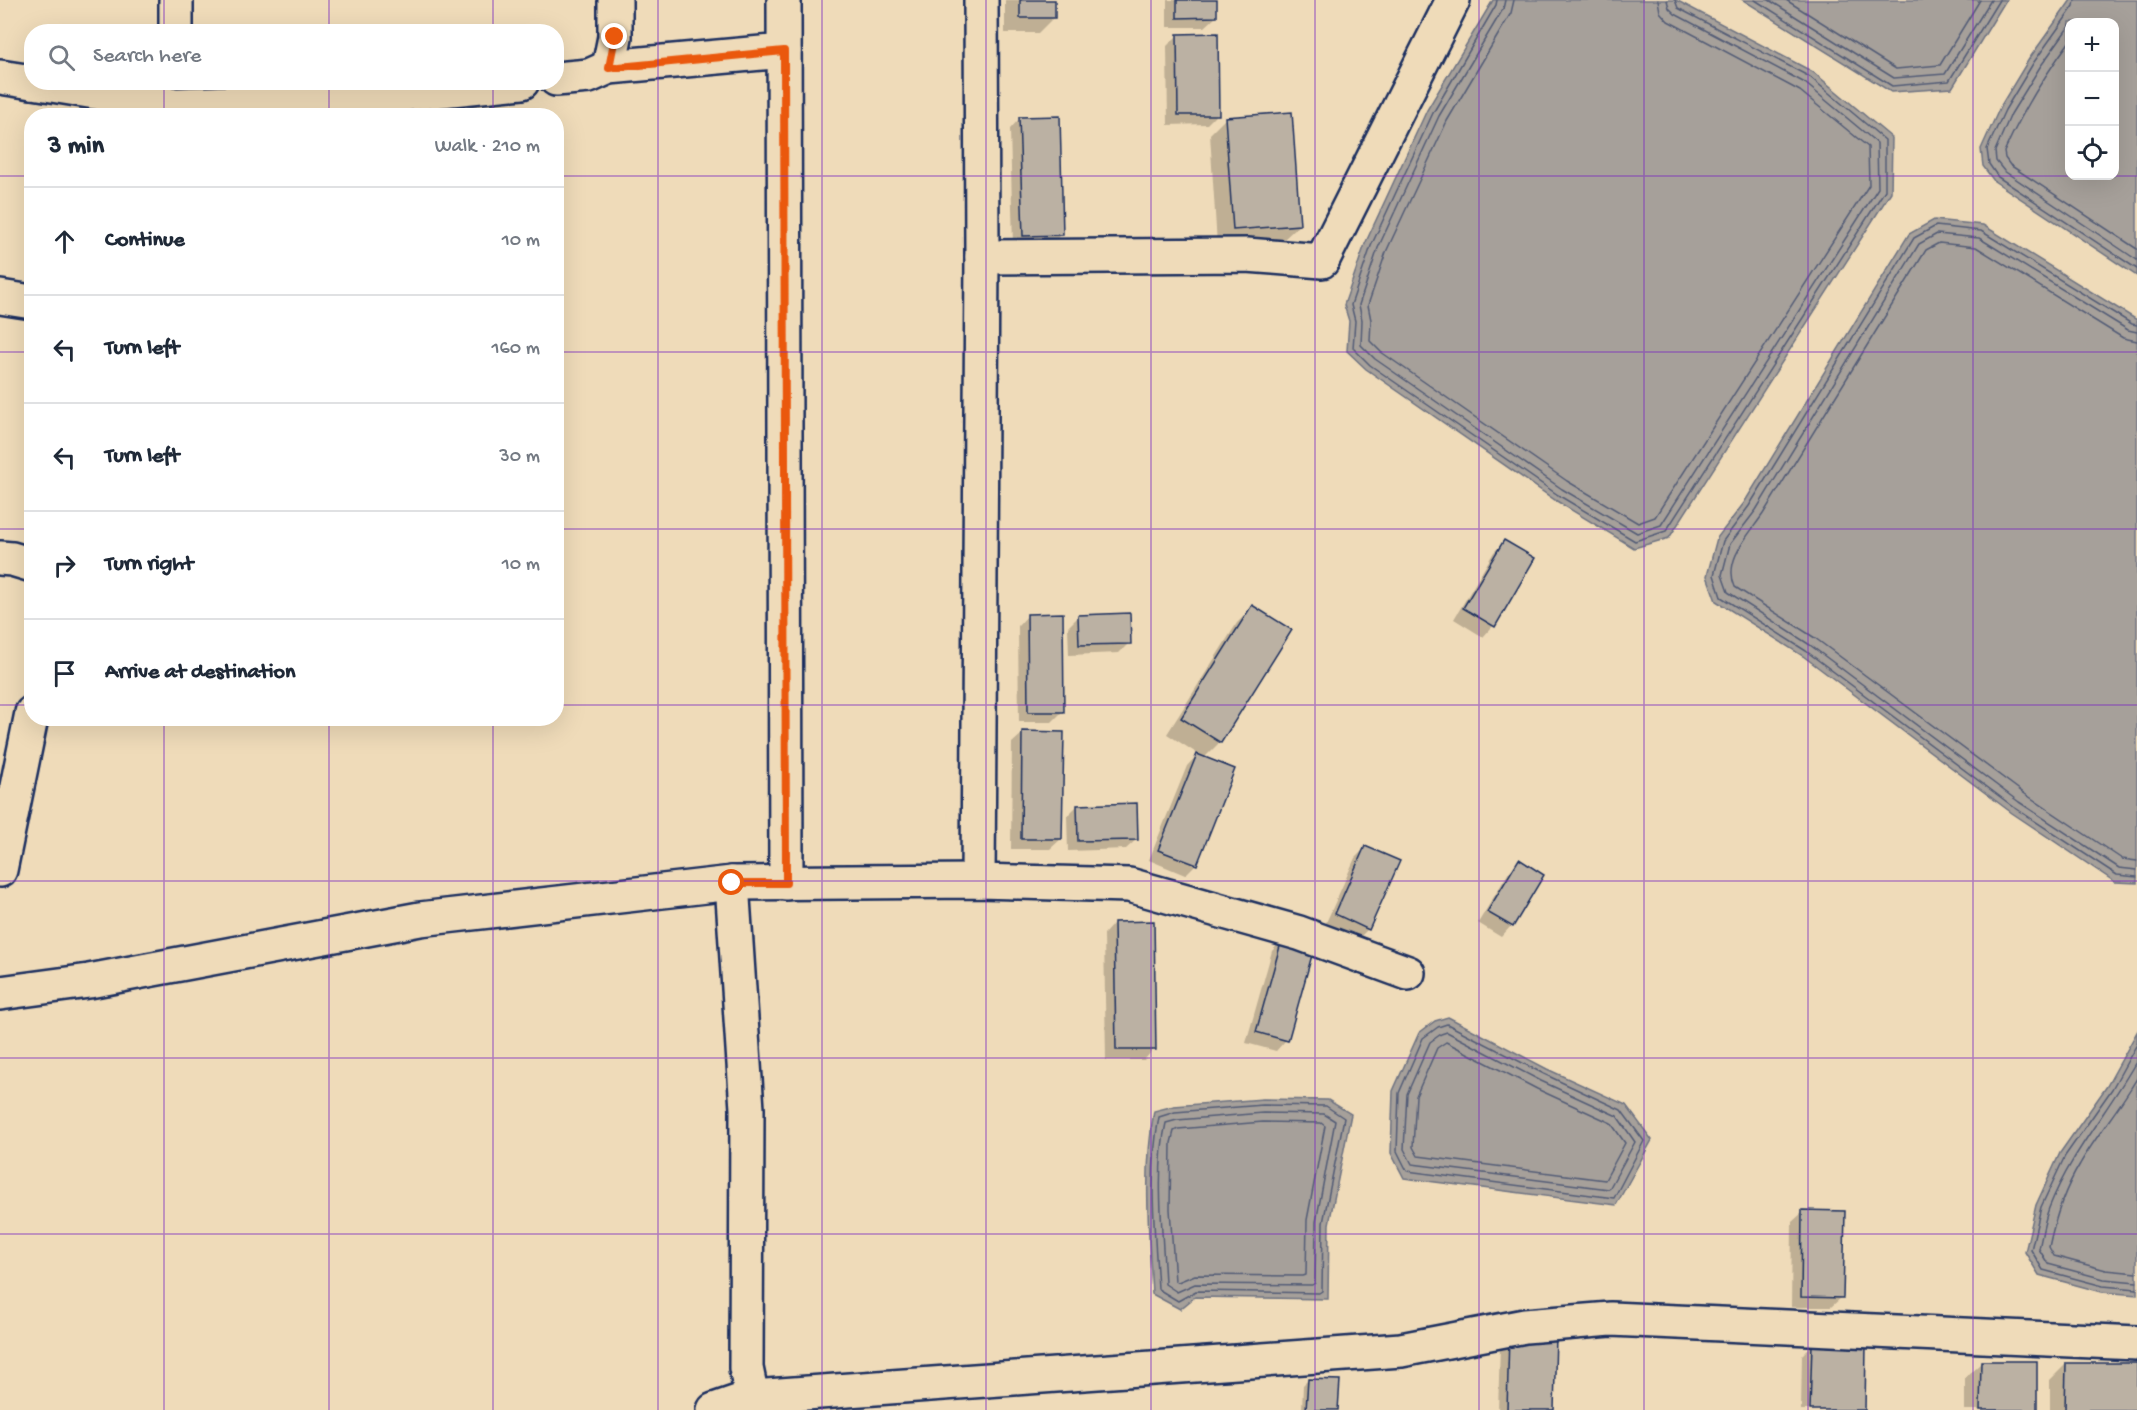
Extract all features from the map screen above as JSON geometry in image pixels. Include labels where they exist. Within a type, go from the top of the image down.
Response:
[{"type":"street","points":[[176,0],[176,24]]},
{"type":"street","points":[[609,68],[615,37],[615,0]]},
{"type":"street","points":[[784,0],[786,883]]},
{"type":"street","points":[[978,881],[982,256],[981,0]]},
{"type":"street","points":[[982,256],[1247,255],[1322,261],[1453,0]]},
{"type":"street","points":[[564,78],[589,76],[609,68],[784,51]]},
{"type":"street","points":[[0,77],[24,81]]},
{"type":"street","points":[[93,90],[176,101],[353,99],[442,90]]},
{"type":"street","points":[[0,297],[24,301]]},
{"type":"street","points":[[0,558],[24,563]]},
{"type":"street","points":[[0,870],[29,726]]},
{"type":"street","points":[[0,993],[89,981],[420,918],[732,883],[978,881],[1129,885],[1299,933],[1408,973]]},
{"type":"street","points":[[732,883],[747,1109],[746,1368],[752,1397]]},
{"type":"street","points":[[714,1410],[752,1397],[1401,1350],[1525,1326],[1611,1319],[2137,1343]]},
{"type":"water","points":[[1493,0],[1676,0],[1813,72],[1892,138],[1891,192],[1669,538],[1634,548],[1555,500],[1366,369],[1347,351],[1349,321],[1344,305],[1365,244],[1427,110]]},
{"type":"water","points":[[1743,0],[2006,0],[1952,88],[1891,92]]},
{"type":"water","points":[[2071,0],[2137,0],[2137,276],[1994,181],[1983,166],[1981,149],[2000,107],[2029,59]]},
{"type":"water","points":[[1934,220],[1983,225],[2137,320],[2137,883],[2115,882],[2012,813],[1803,656],[1716,601],[1707,576],[1717,538],[1744,503],[1909,234]]},
{"type":"water","points":[[1448,1017],[1547,1069],[1626,1105],[1652,1140],[1616,1205],[1404,1178],[1391,1153],[1393,1091],[1419,1033],[1435,1021]]},
{"type":"water","points":[[2137,1032],[2137,1295],[2102,1292],[2039,1275],[2025,1252],[2036,1205],[2060,1153],[2107,1086]]},
{"type":"water","points":[[1263,1099],[1328,1100],[1351,1114],[1329,1224],[1328,1299],[1195,1297],[1180,1309],[1152,1294],[1148,1179],[1154,1111],[1174,1106]]},
{"type":"building","points":[[1020,0],[1055,0],[1055,18],[1020,18]]},
{"type":"building","points":[[1177,0],[1217,0],[1217,17],[1177,18]]},
{"type":"building","points":[[1218,33],[1219,115],[1178,115],[1177,34]]},
{"type":"building","points":[[1292,112],[1300,225],[1233,230],[1225,117]]},
{"type":"building","points":[[1060,116],[1063,235],[1023,236],[1019,117]]},
{"type":"building","points":[[1504,540],[1535,558],[1495,627],[1463,608]]},
{"type":"building","points":[[1252,605],[1292,630],[1221,743],[1181,718]]},
{"type":"building","points":[[1063,613],[1064,712],[1028,712],[1027,614]]},
{"type":"building","points":[[1130,613],[1131,644],[1079,645],[1078,615]]},
{"type":"building","points":[[1022,731],[1064,732],[1062,839],[1021,839]]},
{"type":"building","points":[[1197,754],[1235,769],[1197,865],[1158,850]]},
{"type":"building","points":[[1137,803],[1138,840],[1078,841],[1077,805]]},
{"type":"building","points":[[1365,846],[1400,861],[1369,930],[1335,914]]},
{"type":"building","points":[[1519,859],[1544,875],[1513,927],[1487,912]]},
{"type":"building","points":[[1154,921],[1156,1050],[1116,1050],[1114,922]]},
{"type":"building","points":[[1282,939],[1314,948],[1288,1041],[1256,1032]]},
{"type":"building","points":[[1802,1210],[1845,1211],[1843,1298],[1801,1297]]},
{"type":"building","points":[[1509,1335],[1556,1336],[1554,1410],[1507,1410]]},
{"type":"building","points":[[1812,1343],[1866,1345],[1865,1410],[1810,1410]]},
{"type":"building","points":[[1981,1361],[2037,1361],[2037,1410],[1980,1410]]},
{"type":"building","points":[[2066,1363],[2137,1363],[2137,1410],[2065,1410]]},
{"type":"building","points":[[1308,1379],[1340,1380],[1338,1410],[1306,1410]]},
{"type":"route","points":[[615,37],[609,68],[784,51],[786,883],[732,883]]}]
